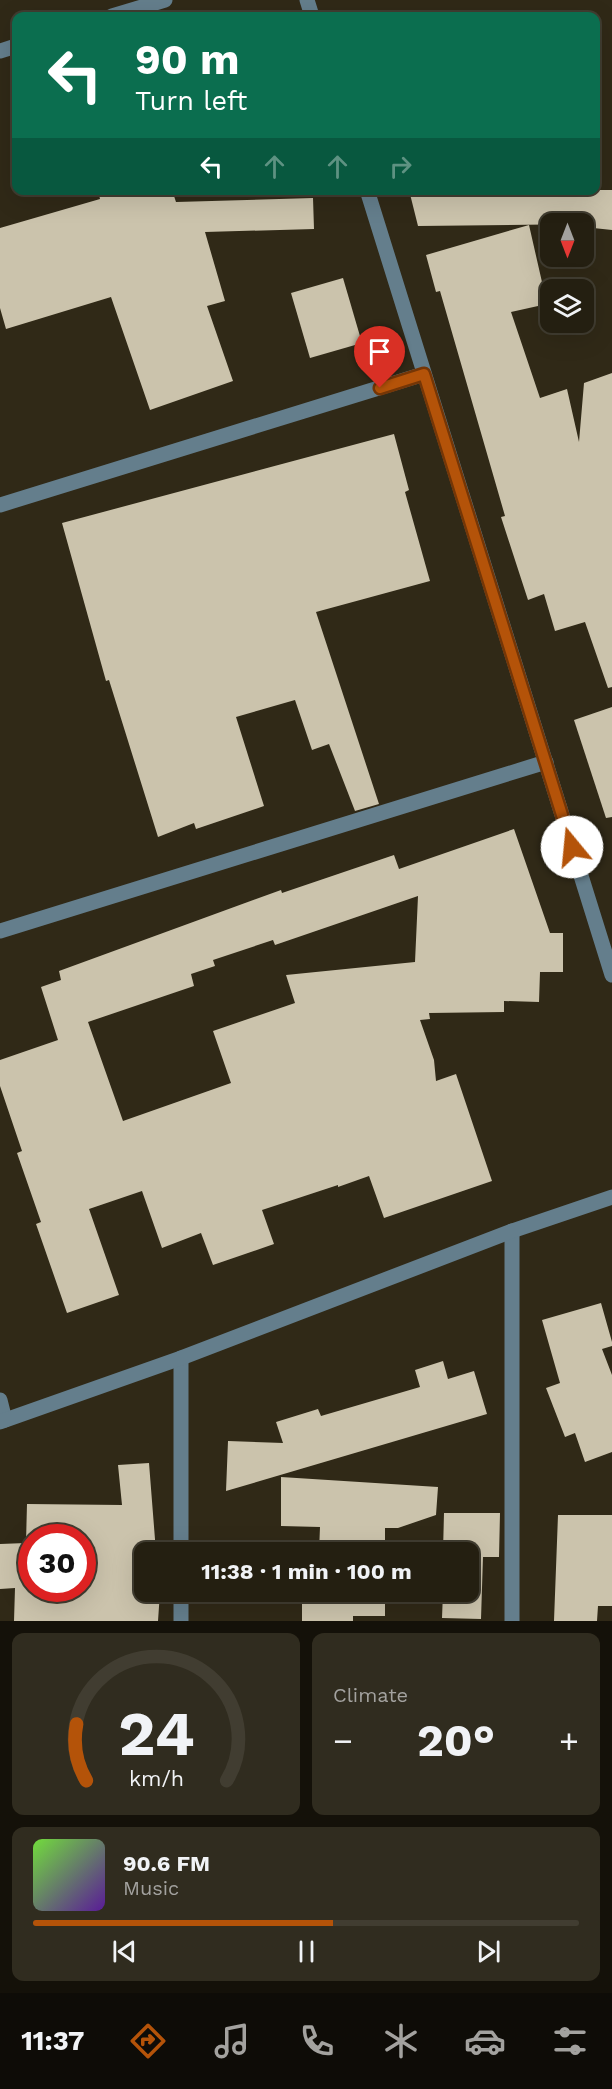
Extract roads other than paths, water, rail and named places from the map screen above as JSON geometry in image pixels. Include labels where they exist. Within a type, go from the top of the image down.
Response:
[{"type":"street","points":[[125,12],[165,0]]},
{"type":"street","points":[[369,195],[612,975]]},
{"type":"street","points":[[0,505],[424,374]]},
{"type":"street","points":[[0,931],[546,762]]},
{"type":"street","points":[[0,1400],[3,1421],[181,1358],[512,1231],[612,1197]]},
{"type":"street","points":[[512,1231],[512,1621]]},
{"type":"street","points":[[181,1358],[181,1542]]},
{"type":"street","points":[[181,1602],[181,1621]]}]
